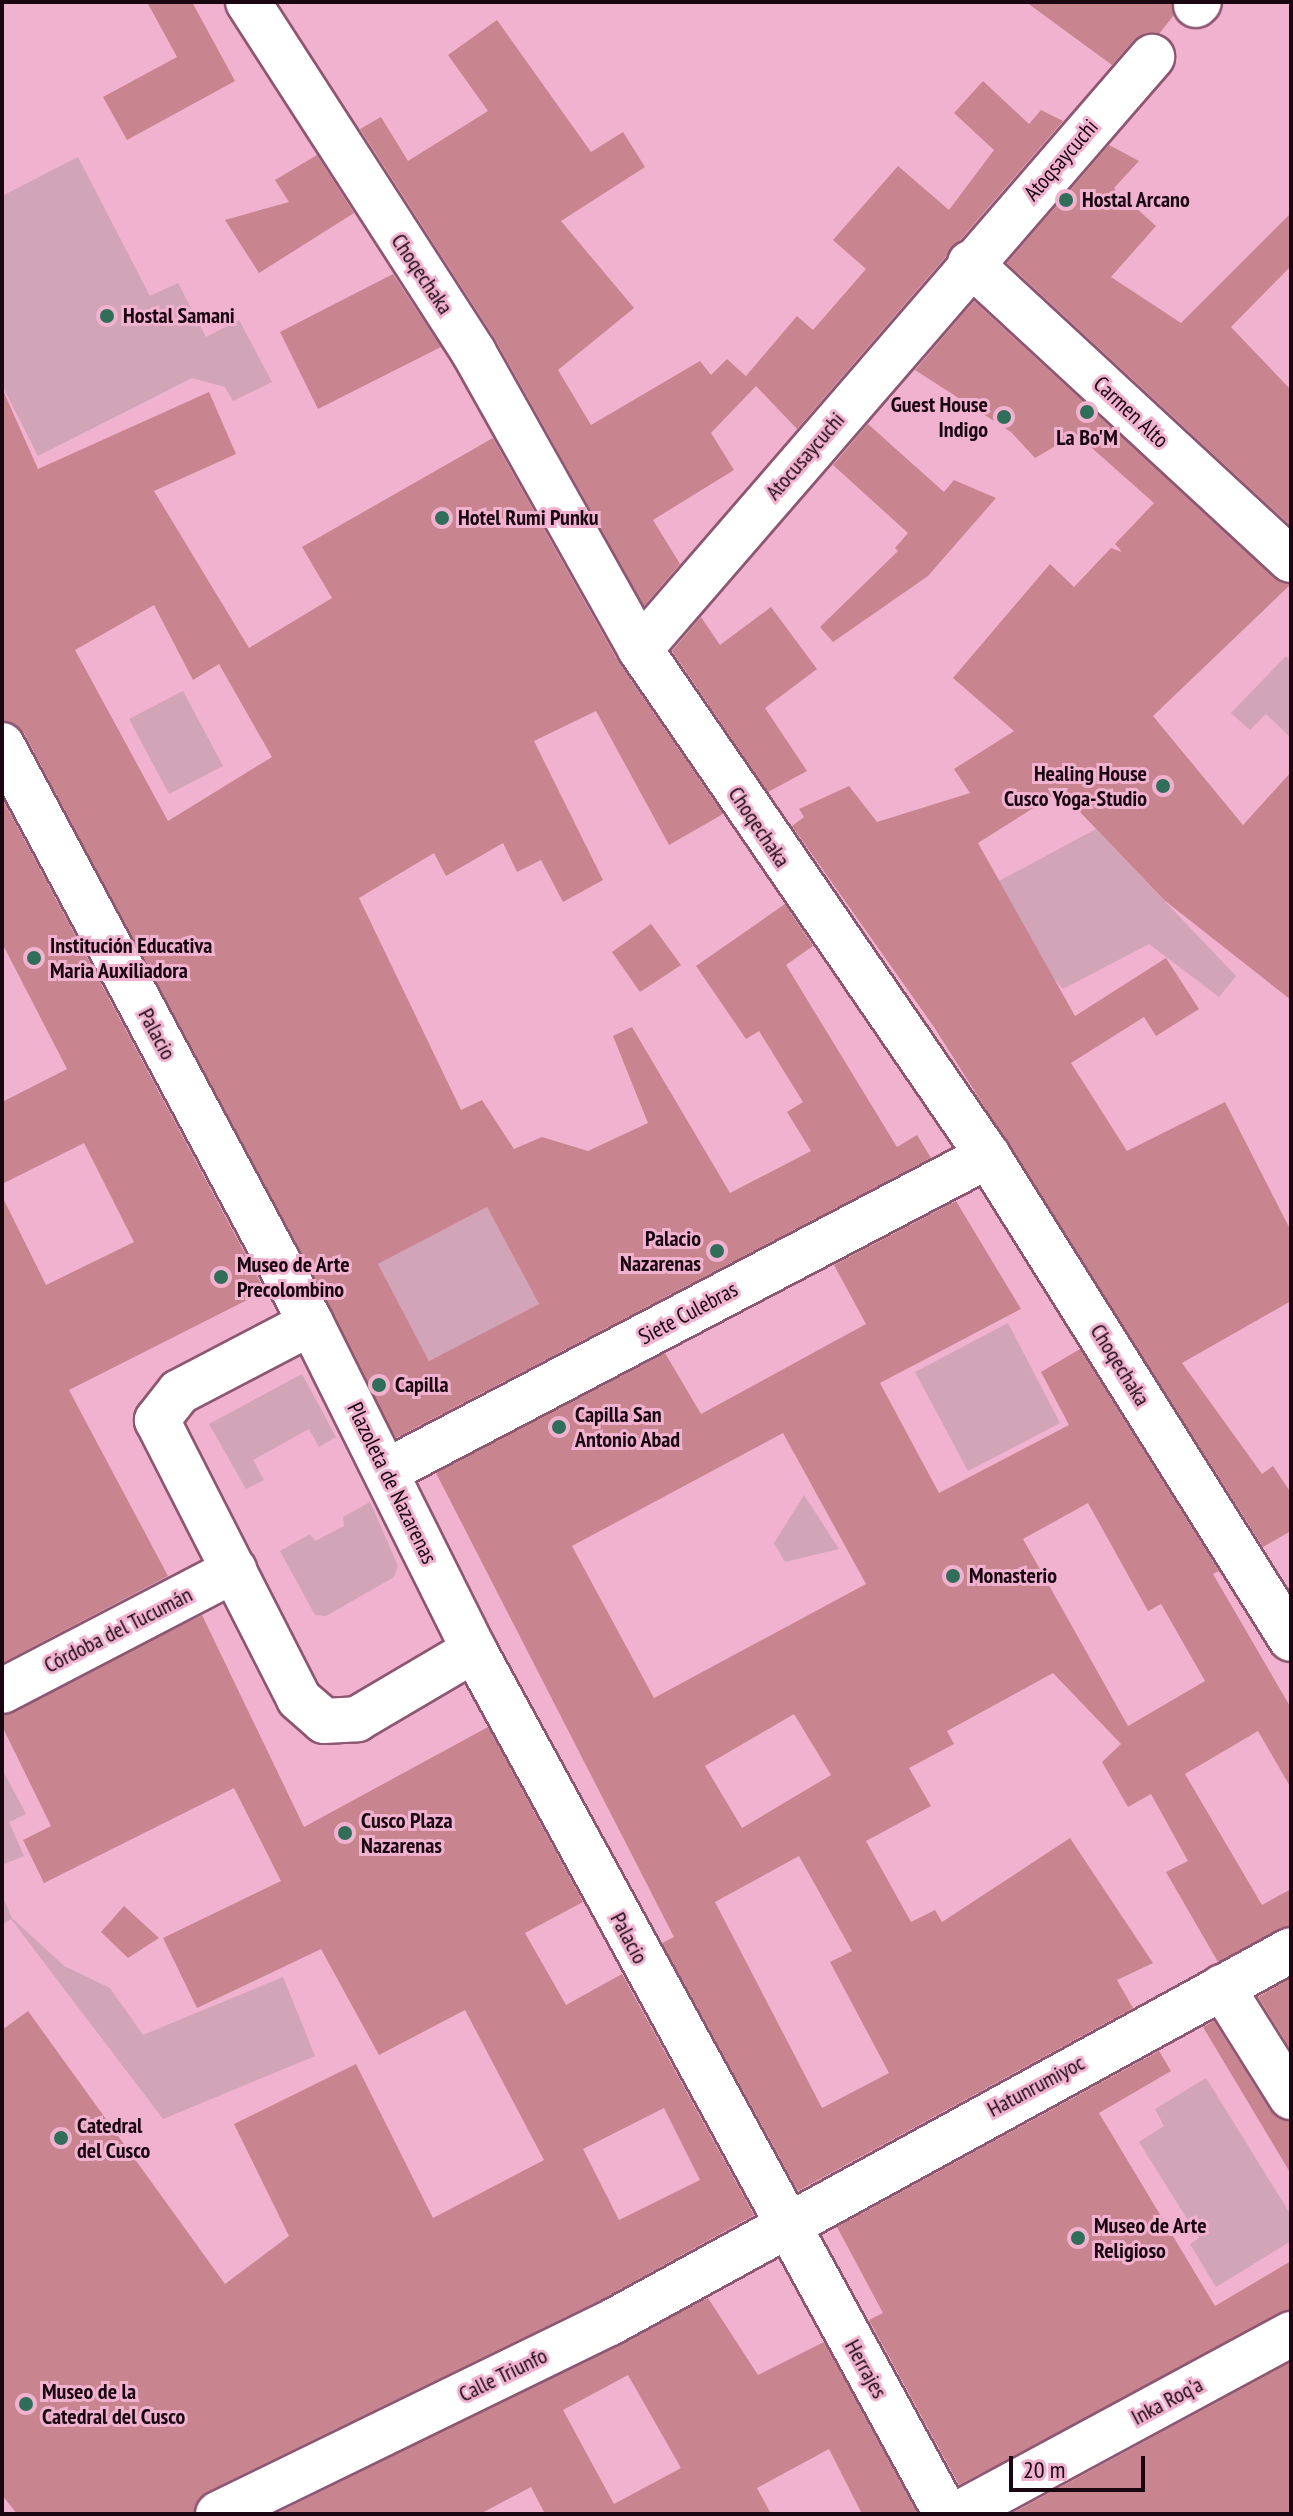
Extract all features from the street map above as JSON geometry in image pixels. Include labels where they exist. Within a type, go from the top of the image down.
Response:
[{"type":"street","name":"Choqechaka","points":[[248,2],[474,353],[640,649],[988,1156],[1291,1639]]},
{"type":"street","name":"Atoqsaycuchi","points":[[970,263],[1152,57]]},
{"type":"street","name":"Atocusaycuchi","points":[[640,649],[970,263]]},
{"type":"street","name":"Carmen Alto","points":[[970,263],[1291,560]]},
{"type":"street","name":"Palacio","points":[[2,745],[311,1323]]},
{"type":"street","name":"Siete Culebras","points":[[387,1471],[988,1156]]},
{"type":"street","name":"Plazoleta de Nazarenas","points":[[311,1323],[474,1650]]},
{"type":"street","points":[[311,1323],[179,1392],[157,1420],[299,1699],[324,1721],[357,1719],[474,1650]]},
{"type":"street","name":"Córdoba del Tucumán","points":[[2,1691],[234,1570]]},
{"type":"street","name":"Palacio","points":[[474,1650],[784,2225]]},
{"type":"street","name":"Hatunrumiyoc","points":[[784,2225],[1291,1950]]},
{"type":"street","points":[[1222,1987],[1291,2097]]},
{"type":"street","name":"Calle Triunfo","points":[[218,2514],[610,2323],[784,2225]]},
{"type":"street","name":"Herrajes","points":[[784,2225],[946,2514]]},
{"type":"street","name":"Inka Roq'a","points":[[958,2514],[1291,2334]]},
{"type":"shaded area","points":[[78,157],[150,296],[178,283],[206,337],[239,320],[272,382],[233,401],[225,387],[192,378],[38,456],[2,385],[2,196]]},
{"type":"shaded area","points":[[1286,656],[1291,661],[1291,738],[1266,714],[1250,730],[1231,713]]},
{"type":"shaded area","points":[[183,691],[223,766],[169,794],[129,719]]},
{"type":"shaded area","points":[[1096,829],[1236,976],[1219,997],[1149,944],[1063,989],[1054,979],[999,881]]},
{"type":"shaded area","points":[[487,1207],[539,1304],[429,1361],[378,1264]]},
{"type":"shaded area","points":[[1008,1323],[1060,1423],[968,1471],[915,1372]]},
{"type":"shaded area","points":[[302,1374],[336,1437],[319,1447],[309,1429],[253,1460],[264,1480],[246,1489],[209,1424]]},
{"type":"shaded area","points":[[804,1495],[839,1549],[785,1562],[774,1543]]},
{"type":"shaded area","points":[[370,1502],[398,1566],[394,1577],[326,1616],[315,1615],[280,1551],[310,1534],[315,1541],[344,1526],[343,1517]]},
{"type":"shaded area","points":[[2,1769],[26,1814],[9,1822],[24,1856],[2,1865]]},
{"type":"shaded area","points":[[2,1895],[12,1918],[64,1966],[110,1988],[143,2035],[283,1977],[315,2056],[163,2119],[11,1919],[2,1925]]},
{"type":"shaded area","points":[[1206,2078],[1291,2215],[1291,2241],[1216,2287],[1190,2244],[1199,2238],[1139,2142],[1164,2126],[1155,2109]]},
{"type":"building","points":[[147,2],[192,2],[235,81],[127,140],[103,97],[177,57]]},
{"type":"building","points":[[1026,2],[1172,2],[1174,15],[1159,34],[1145,33],[1134,40],[1112,65]]},
{"type":"building","points":[[497,20],[591,152],[623,132],[645,167],[561,221],[634,308],[558,370],[591,425],[700,361],[711,375],[727,359],[749,379],[746,376],[797,316],[813,330],[866,269],[833,240],[898,166],[949,210],[994,150],[954,113],[983,81],[1029,124],[1041,110],[1063,121],[797,429],[756,386],[711,433],[734,470],[653,520],[680,564],[644,606],[495,339],[360,129],[381,117],[408,161],[488,111],[448,55]]},
{"type":"building","points":[[1109,145],[1139,161],[1114,188],[1156,226],[1111,277],[1181,323],[1291,213],[1291,266],[1231,327],[1291,390],[1291,526],[1007,263]]},
{"type":"building","points":[[317,155],[354,213],[259,273],[225,220],[289,202],[275,180]]},
{"type":"building","points":[[393,274],[441,347],[318,409],[280,332]]},
{"type":"building","points":[[974,301],[1274,578],[1291,584],[1153,716],[1243,825],[1291,772],[1291,1000],[1164,900],[1060,791],[978,843],[1075,1016],[1166,958],[1199,1009],[1156,1036],[1144,1017],[1071,1063],[1127,1151],[1225,1102],[1291,1231],[1291,1301],[1182,1363],[1262,1474],[1273,1466],[1291,1493],[1291,1531],[1263,1547],[934,1027],[792,826],[804,817],[799,809],[849,786],[877,822],[970,793],[954,769],[1014,731],[953,678],[1050,564],[1074,587],[1111,548],[1122,552],[1115,544],[1154,503],[1076,434],[1035,458],[1011,432],[915,370]]},
{"type":"building","points":[[2,388],[38,469],[209,392],[236,454],[154,491],[249,648],[332,598],[302,547],[493,438],[618,661],[723,814],[669,845],[596,711],[534,741],[603,880],[563,902],[541,860],[517,872],[503,843],[446,876],[434,853],[359,898],[461,1110],[482,1100],[514,1149],[542,1137],[588,1151],[648,1123],[613,1036],[632,1027],[730,1193],[811,1151],[787,1112],[803,1102],[759,1031],[746,1039],[696,966],[785,904],[813,946],[786,965],[897,1147],[917,1135],[931,1158],[396,1438],[24,733],[2,720]],"holes":[[[154,605],[193,680],[219,664],[272,757],[168,821],[75,650]],[[487,1207],[539,1304],[429,1361],[378,1264]]]},
{"type":"building","points":[[868,424],[944,492],[954,480],[996,498],[928,576],[833,642],[820,627],[898,551],[895,548],[908,533],[833,465]]},
{"type":"building","points":[[771,607],[817,669],[765,708],[807,771],[768,792],[672,651],[701,617],[720,645]]},
{"type":"building","points":[[2,798],[265,1291],[69,1390],[168,1576],[2,1663],[2,1196],[46,1285],[134,1242],[84,1143],[2,1184],[2,1102],[67,1069],[2,943]]},
{"type":"building","points":[[651,924],[681,965],[640,992],[612,952]]},
{"type":"building","points":[[956,1201],[1021,1309],[880,1383],[939,1493],[1069,1425],[1041,1372],[1080,1349],[1219,1571],[1213,1574],[1291,1708],[1291,1788],[1258,1731],[1185,1774],[1262,1905],[1291,1889],[1291,1925],[1218,1962],[1166,1872],[1188,1861],[1151,1794],[1128,1807],[1102,1762],[1121,1744],[1053,1673],[947,1731],[954,1744],[909,1768],[931,1806],[866,1841],[911,1922],[935,1910],[942,1922],[1070,1838],[1153,1963],[1117,1980],[1133,2008],[798,2191],[662,1943],[674,1937],[436,1473],[665,1353],[701,1414],[866,1324],[834,1265]],"holes":[[[783,1433],[866,1584],[654,1698],[572,1546]],[[1088,1503],[1148,1611],[1161,1604],[1205,1681],[1128,1726],[1023,1539]],[[794,1714],[831,1775],[742,1828],[705,1766]],[[799,1856],[852,1951],[830,1962],[889,2073],[822,2108],[715,1902]]]},
{"type":"building","points":[[202,1615],[304,1827],[488,1727],[583,1902],[525,1933],[566,2005],[622,1974],[754,2215],[599,2301],[207,2492],[193,2514],[17,2514],[2,2495],[2,2030],[28,2011],[225,2284],[289,2236],[234,2124],[356,2064],[433,2218],[544,2160],[465,2010],[379,2055],[321,1949],[197,2008],[163,1938],[281,1881],[234,1788],[44,1883],[23,1840],[51,1826],[2,1726],[2,1716]],"holes":[[[664,2108],[700,2180],[619,2220],[583,2149]]]},
{"type":"building","points":[[124,1906],[159,1938],[128,1958],[101,1932]]},
{"type":"building","points":[[1291,1978],[1291,2050],[1258,1997]]},
{"type":"building","points":[[1214,2021],[1270,2110],[1291,2122],[1291,2174],[1203,2027]]},
{"type":"building","name":"Museo de Arte Religioso","points":[[1159,2051],[1171,2071],[1099,2113],[1215,2306],[1291,2261],[1291,2309],[959,2485],[869,2320],[883,2313],[837,2227]]},
{"type":"building","points":[[708,2298],[758,2375],[824,2342],[918,2514],[862,2514],[829,2449],[757,2488],[771,2514],[545,2514],[531,2487],[480,2514],[275,2514]],"holes":[[[628,2375],[681,2468],[614,2504],[563,2410]]]},
{"type":"building","points":[[1291,2362],[1291,2514],[1011,2514]]},
{"type":"place","name":"Hostal Arcano","points":[[1066,200]]},
{"type":"place","name":"Hostal Samani","points":[[107,316]]},
{"type":"place","name":"La Bo'M","points":[[1087,412]]},
{"type":"place","name":"Guest House Indigo","points":[[1004,417]]},
{"type":"place","name":"Hotel Rumi Punku","points":[[442,518]]},
{"type":"place","name":"Healing House Cusco Yoga-Studio","points":[[1163,786]]},
{"type":"place","name":"Institución Educativa Maria Auxiliadora","points":[[34,958]]},
{"type":"place","name":"Palacio Nazarenas","points":[[717,1251]]},
{"type":"place","name":"Museo de Arte Precolombino","points":[[221,1277]]},
{"type":"place","name":"Capilla","points":[[379,1385]]},
{"type":"place","name":"Capilla San Antonio Abad","points":[[559,1427]]},
{"type":"place","name":"Monasterio","points":[[953,1576]]},
{"type":"place","name":"Cusco Plaza Nazarenas","points":[[345,1833]]},
{"type":"place","name":"Catedral del Cusco","points":[[61,2138]]},
{"type":"place","name":"Museo de Arte Religioso","points":[[1078,2238]]},
{"type":"place","name":"Museo de la Catedral del Cusco","points":[[26,2404]]}]
